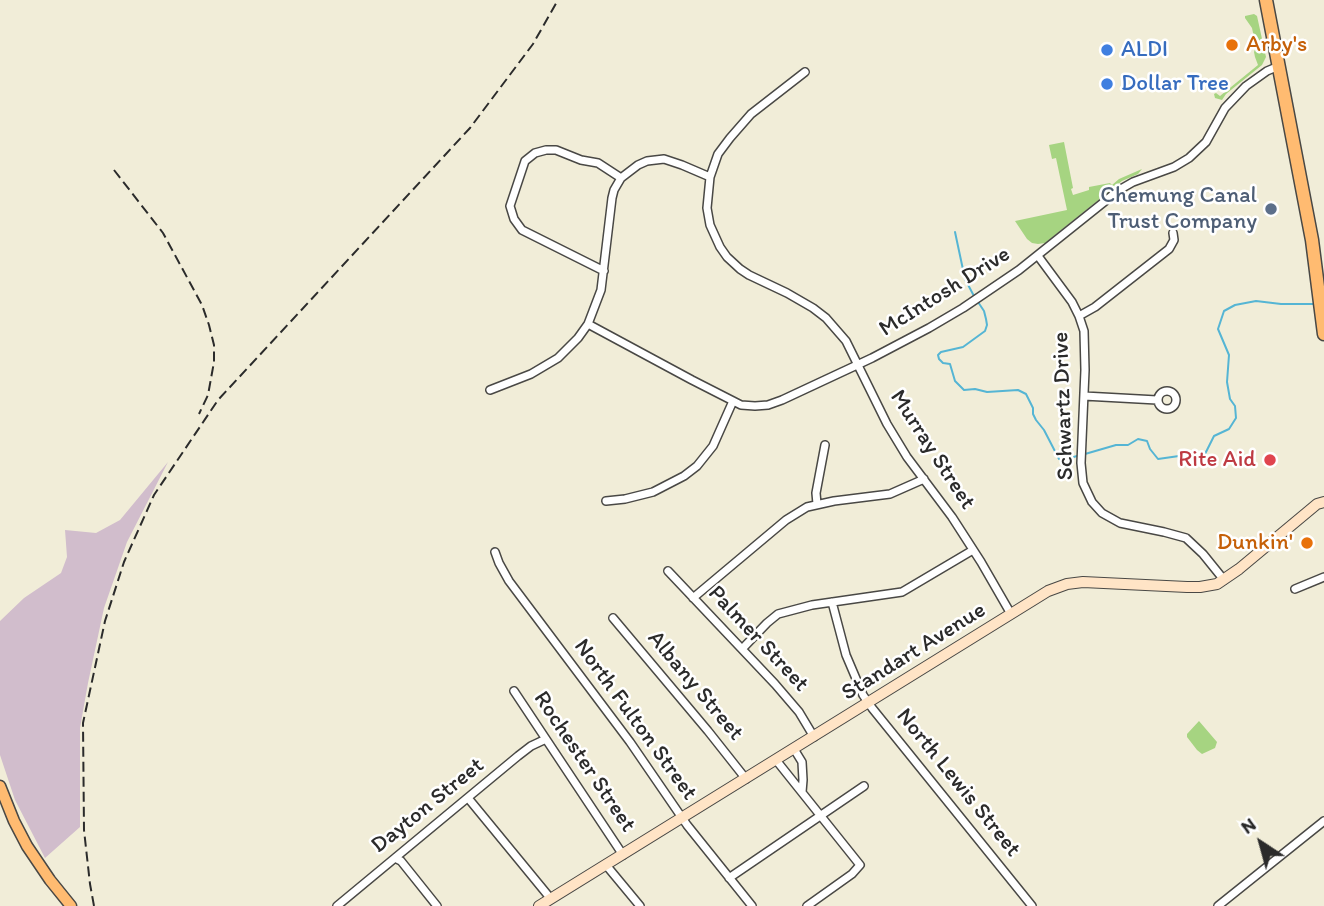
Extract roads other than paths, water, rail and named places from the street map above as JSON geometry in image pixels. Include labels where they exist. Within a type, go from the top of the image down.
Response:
[{"type":"highway","points":[[1266,0],[1312,240],[1324,334]]},
{"type":"main road","points":[[0,786],[27,846],[71,906]]},
{"type":"street","name":"McIntosh Drive","points":[[588,324],[733,401],[751,406],[768,405],[782,400],[858,365],[963,308],[1038,256],[1126,186],[1153,173],[1174,167],[1189,158],[1206,142],[1225,108],[1246,86],[1279,66]]},
{"type":"street","name":"Murray Street","points":[[806,72],[751,114],[718,154],[710,177],[708,201],[708,219],[714,236],[727,257],[748,275],[787,293],[820,313],[846,341],[887,424],[952,517],[1011,614]]},
{"type":"street","points":[[604,271],[522,230],[514,219],[510,206],[525,161],[546,149],[598,163],[621,178]]},
{"type":"street","points":[[490,390],[531,374],[558,358],[588,324],[598,302],[612,198],[621,178],[647,161],[664,159],[710,177]]},
{"type":"street","name":"Schwartz Drive","points":[[1079,316],[1095,307],[1169,249],[1174,240],[1173,233]]},
{"type":"street","name":"Schwartz Drive","points":[[1038,256],[1072,302],[1084,331],[1081,463],[1085,488],[1092,502],[1102,513],[1120,523],[1186,538],[1224,580]]},
{"type":"street","points":[[1084,396],[1157,400]]},
{"type":"street","points":[[607,501],[653,492],[697,466],[713,446],[733,401]]},
{"type":"street","points":[[817,504],[816,493],[825,445]]},
{"type":"street","points":[[693,598],[797,512],[817,504],[890,495],[923,479]]},
{"type":"street","name":"Standart Avenue","points":[[539,906],[1048,591],[1076,582],[1210,586],[1224,580],[1317,504],[1324,502]]},
{"type":"street","points":[[742,649],[778,614],[798,608],[902,592],[973,550]]},
{"type":"street","name":"North Fulton Street","points":[[495,552],[509,581],[682,818],[752,906]]},
{"type":"street","name":"Palmer Street","points":[[668,571],[791,702],[814,737]]},
{"type":"street","points":[[1296,589],[1324,577]]},
{"type":"street","name":"North Lewis Street","points":[[832,602],[846,655],[857,684],[868,702],[1032,906]]},
{"type":"street","name":"Albany Street","points":[[613,618],[746,779]]},
{"type":"street","name":"Rochester Street","points":[[514,691],[623,855]]},
{"type":"street","name":"Dayton Street","points":[[337,906],[518,756],[546,739]]},
{"type":"street","points":[[794,749],[802,762],[802,792]]},
{"type":"street","points":[[776,760],[860,865],[852,874],[807,906]]},
{"type":"street","points":[[729,878],[863,786]]},
{"type":"street","points":[[468,798],[551,899]]},
{"type":"street","points":[[1218,906],[1324,821]]},
{"type":"street","points":[[395,858],[401,861],[437,906]]},
{"type":"street","points":[[606,865],[640,906]]},
{"type":"waterway","points":[[955,232],[965,279],[975,298]]},
{"type":"waterway","points":[[1085,454],[1116,445],[1128,445],[1138,439],[1147,441],[1158,459],[1179,456],[1190,459],[1205,454],[1214,436],[1229,429],[1236,418],[1227,382],[1229,355],[1218,329],[1224,311],[1235,305],[1256,301],[1314,304]]},
{"type":"waterway","points":[[978,302],[986,319],[985,331],[963,347],[941,352],[939,359],[950,364],[955,381],[964,390],[1018,390],[1026,394],[1036,420],[1059,459],[1077,456]]},
{"type":"railway","points":[[94,906],[84,830],[83,723],[105,621],[124,562],[154,495],[218,400],[470,128],[533,44],[558,0]]},
{"type":"railway","points":[[114,170],[163,233],[202,305],[209,325],[214,345],[214,362],[208,395],[199,414]]},
{"type":"place","name":"Arby's","points":[[1232,45]]},
{"type":"place","name":"ALDI","points":[[1107,50]]},
{"type":"place","name":"Dollar Tree","points":[[1107,84]]},
{"type":"place","name":"Chemung Canal Trust Company","points":[[1271,209]]},
{"type":"place","name":"Rite Aid","points":[[1270,460]]},
{"type":"place","name":"Dunkin'","points":[[1307,543]]}]
